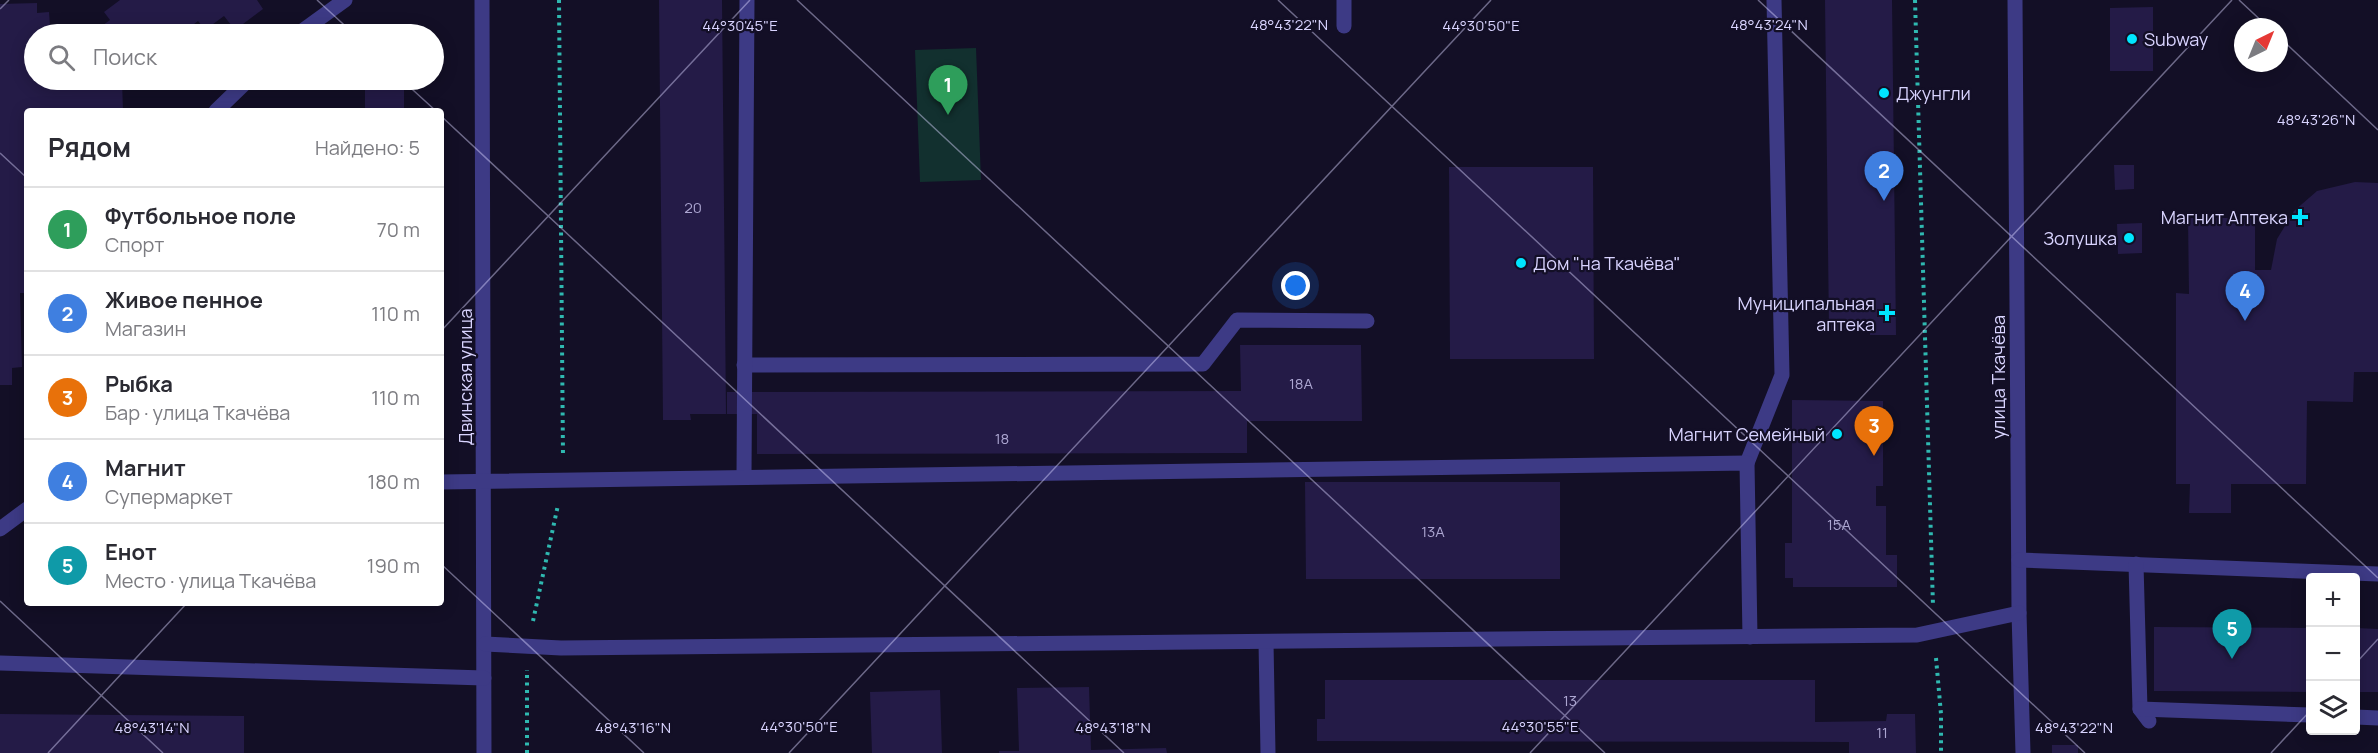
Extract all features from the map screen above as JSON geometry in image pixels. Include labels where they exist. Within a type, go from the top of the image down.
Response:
[{"type":"street","points":[[312,24],[345,0]]},
{"type":"street","name":"Двинская улица","points":[[482,0],[484,753]]},
{"type":"street","points":[[744,476],[747,0]]},
{"type":"street","points":[[1344,0],[1344,26]]},
{"type":"street","points":[[1750,637],[1748,463],[1782,375],[1774,0]]},
{"type":"street","name":"улица Ткачёва","points":[[2015,0],[2019,613],[2023,753]]},
{"type":"street","points":[[219,108],[238,90]]},
{"type":"street","points":[[744,364],[1203,364],[1237,320],[1367,321]]},
{"type":"street","points":[[444,482],[1748,463]]},
{"type":"street","points":[[0,529],[24,511]]},
{"type":"street","points":[[2019,560],[2378,574]]},
{"type":"street","points":[[2136,564],[2144,715],[2306,716]]},
{"type":"street","points":[[485,644],[561,648],[1917,635],[2019,613]]},
{"type":"street","points":[[1266,642],[1268,753]]},
{"type":"street","points":[[0,663],[484,678]]},
{"type":"street","points":[[2360,717],[2378,718]]},
{"type":"path","points":[[527,753],[527,646],[563,480],[559,0]]},
{"type":"path","points":[[1915,0],[1934,631],[1941,714],[1941,753]]},
{"type":"green space","points":[[976,48],[981,180],[920,182],[915,50]]},
{"type":"building","points":[[120,0],[257,0],[263,9],[243,24],[230,24],[224,16],[213,24],[200,24],[198,21],[194,24],[105,24],[110,20],[104,12]]},
{"type":"building","points":[[659,0],[722,0],[726,414],[690,414],[691,420],[663,420]]},
{"type":"building","points":[[1825,0],[1892,0],[1896,335],[1870,335],[1870,330],[1829,330]]},
{"type":"building","points":[[37,3],[37,13],[49,12],[50,24],[24,24],[24,90],[122,90],[123,108],[24,108],[24,293],[20,293],[22,367],[12,368],[12,385],[0,385],[0,4]]},
{"type":"building","name":"Subway","points":[[2153,7],[2153,71],[2110,71],[2110,8]]},
{"type":"building","points":[[365,90],[404,90],[404,108],[365,108]]},
{"type":"building","points":[[2114,165],[2134,165],[2134,189],[2115,190]]},
{"type":"building","name":"Дом \"на Ткачёва\"","points":[[1449,167],[1593,167],[1594,359],[1450,359]]},
{"type":"building","points":[[2355,182],[2378,183],[2378,372],[2354,372],[2353,402],[2307,401],[2306,484],[2231,484],[2231,513],[2189,513],[2190,484],[2176,484],[2176,293],[2189,294],[2188,218],[2255,218],[2255,270],[2271,270],[2277,239],[2294,211],[2317,191]]},
{"type":"building","name":"Золушка","points":[[2142,223],[2142,253],[2118,254],[2117,224]]},
{"type":"building","points":[[1240,345],[1361,345],[1362,421],[1247,421],[1247,453],[757,454],[757,414],[727,414],[727,392],[1241,391]]},
{"type":"building","points":[[1792,400],[1883,401],[1883,486],[1876,486],[1876,506],[1886,506],[1886,555],[1897,555],[1897,587],[1793,587],[1793,578],[1785,578],[1785,543],[1792,543]]},
{"type":"building","points":[[1305,482],[1560,482],[1560,579],[1306,579]]},
{"type":"building","points":[[2154,627],[2306,628],[2306,692],[2154,691]]},
{"type":"building","points":[[2360,628],[2378,629],[2378,692],[2360,692]]},
{"type":"building","points":[[1325,680],[1815,680],[1815,722],[1886,721],[1887,714],[1915,714],[1916,753],[1849,753],[1849,742],[1317,741],[1317,719],[1325,719]]},
{"type":"building","points":[[1089,687],[1091,750],[1166,748],[1167,753],[999,753],[999,751],[1019,751],[1017,688]]},
{"type":"building","points":[[940,690],[942,753],[872,753],[870,692]]},
{"type":"building","points":[[0,714],[244,716],[244,753],[0,753]]},
{"type":"building","points":[[2052,745],[2078,745],[2078,753],[2052,753]]},
{"type":"place","name":"Subway","points":[[2132,39]]},
{"type":"place","name":"Джунгли","points":[[1884,93]]},
{"type":"place","name":"Футбольное поле","points":[[948,115]]},
{"type":"place","name":"Живое пенное","points":[[1884,201]]},
{"type":"place","name":"Магнит Аптека","points":[[2300,217]]},
{"type":"place","name":"Золушка","points":[[2129,238]]},
{"type":"place","name":"Дом \"на Ткачёва\"","points":[[1521,263]]},
{"type":"place","name":"Муниципальная аптека","points":[[1887,313]]},
{"type":"place","name":"Магнит","points":[[2245,321]]},
{"type":"place","name":"Магнит Семейный","points":[[1837,434]]},
{"type":"place","name":"Рыбка","points":[[1874,456]]},
{"type":"place","name":"Енот","points":[[2232,659]]}]
